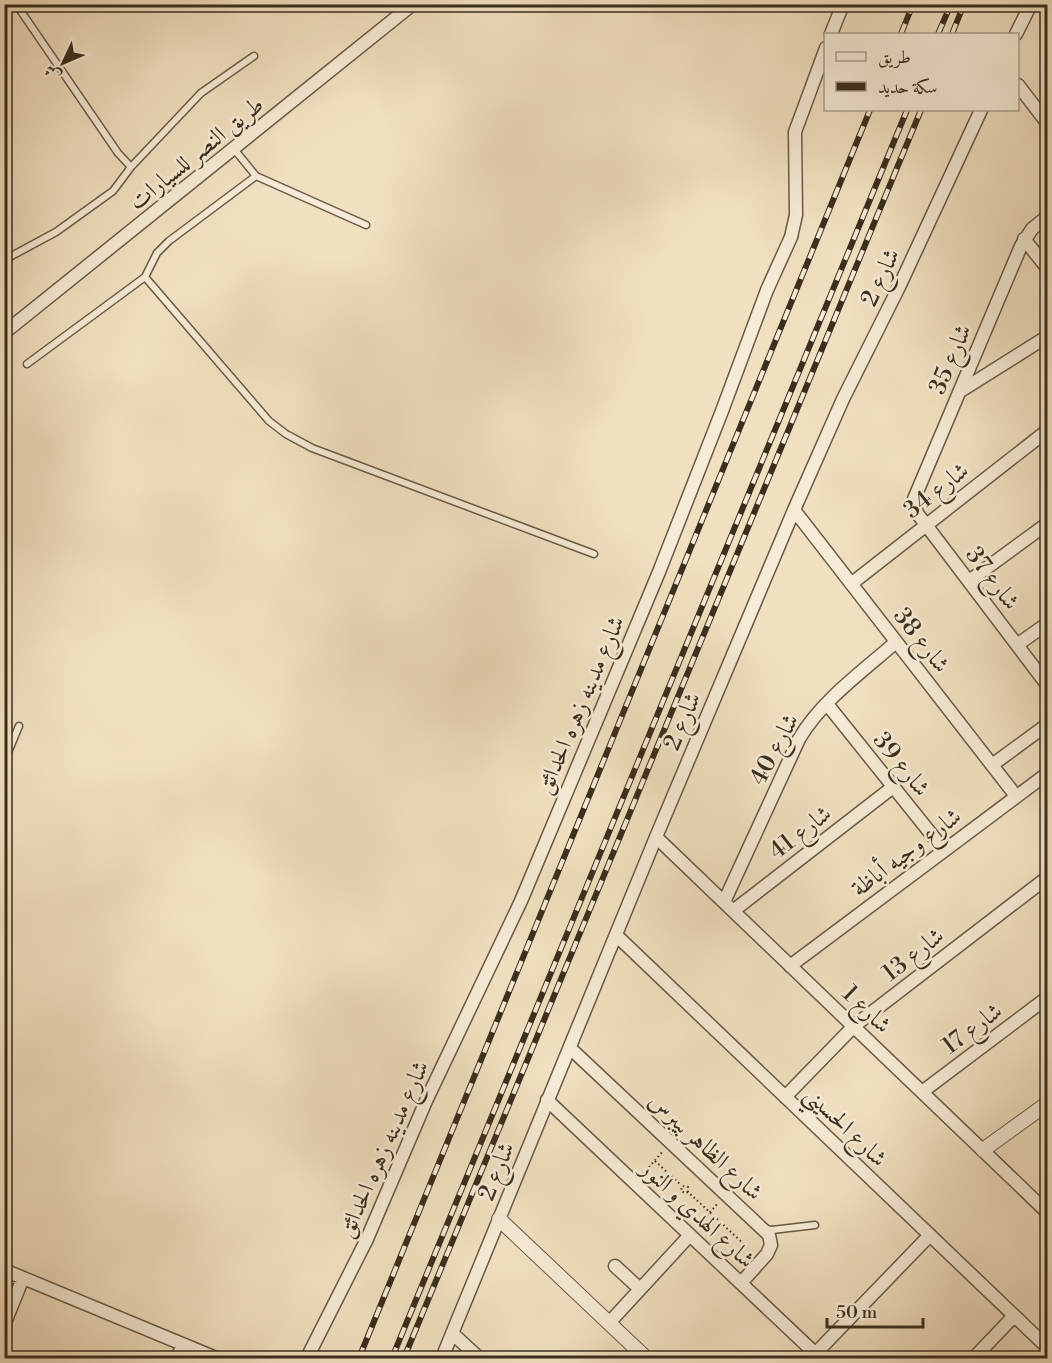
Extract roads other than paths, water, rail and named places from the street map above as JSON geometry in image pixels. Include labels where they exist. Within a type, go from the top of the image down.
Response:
[{"type":"street","name":"طريق النصر للسيارات","points":[[4,333],[413,4]]},
{"type":"street","points":[[831,33],[843,4]]},
{"type":"street","points":[[1017,33],[1032,4]]},
{"type":"street","name":"شارع مدينه زهره الحدائق","points":[[307,1359],[367,1239],[426,1101],[521,901],[659,572],[767,290],[790,237],[796,215],[795,132],[824,51]]},
{"type":"street","points":[[1019,87],[1047,122]]},
{"type":"street","name":"شارع 2","points":[[442,1359],[656,837],[794,510],[843,399],[899,287],[981,111]]},
{"type":"street","name":"شارع 35","points":[[927,524],[917,513],[914,499],[1024,239],[1047,216]]},
{"type":"street","points":[[1024,239],[1047,269]]},
{"type":"street","points":[[959,392],[1047,336]]},
{"type":"street","name":"شارع 34","points":[[851,584],[1047,430]]},
{"type":"street","name":"شارع 38","points":[[794,510],[1016,796]]},
{"type":"street","points":[[969,581],[1047,523]]},
{"type":"street","name":"شارع 37","points":[[927,524],[1047,686]]},
{"type":"street","points":[[1017,645],[1047,623]]},
{"type":"street","name":"شارع 40","points":[[728,907],[799,739],[814,717],[827,704],[896,642]]},
{"type":"street","name":"شارع 39","points":[[827,704],[944,850]]},
{"type":"street","points":[[992,765],[1047,724]]},
{"type":"street","name":"شارع وجيه أباظة","points":[[790,966],[1047,773]]},
{"type":"street","name":"شارع 41","points":[[728,907],[894,787]]},
{"type":"street","name":"شارع 1","points":[[656,837],[1047,1213]]},
{"type":"street","name":"شارع 13","points":[[785,1097],[854,1026],[1047,877]]},
{"type":"street","name":"شارع الحسيني","points":[[616,936],[1047,1348]]},
{"type":"street","name":"شارع 17","points":[[922,1092],[1047,997]]},
{"type":"street","name":"شارع الظاهر بيبرس","points":[[570,1048],[769,1235],[771,1245],[766,1254],[741,1283]]},
{"type":"street","name":"شارع الهدي و النور","points":[[548,1100],[818,1356]]},
{"type":"street","points":[[983,1150],[1047,1103]]},
{"type":"street","points":[[499,1219],[646,1359]]},
{"type":"street","points":[[609,1323],[690,1235]]},
{"type":"street","points":[[818,1356],[930,1235]]},
{"type":"street","points":[[615,1266],[640,1289]]},
{"type":"street","points":[[4,1270],[216,1359]]},
{"type":"street","points":[[4,1325],[22,1278]]},
{"type":"street","points":[[974,1359],[1014,1316]]},
{"type":"street","points":[[452,1333],[479,1359]]},
{"type":"street","points":[[177,1359],[183,1345]]},
{"type":"lane","points":[[16,4],[118,153],[131,167]]},
{"type":"lane","points":[[4,260],[56,232],[113,190],[131,167],[201,93],[254,56]]},
{"type":"lane","points":[[234,149],[256,176],[366,225]]},
{"type":"lane","points":[[27,364],[145,277],[157,253],[169,241],[256,176]]},
{"type":"lane","points":[[145,277],[269,420],[286,434],[312,448],[594,554]]},
{"type":"lane","points":[[4,762],[19,726]]},
{"type":"lane","points":[[763,1228],[772,1230],[815,1225]]},
{"type":"railway","points":[[901,33],[913,4]]},
{"type":"railway","points":[[938,33],[951,4]]},
{"type":"railway","points":[[952,33],[964,4]]},
{"type":"railway","points":[[359,1358],[870,111]]},
{"type":"railway","points":[[392,1358],[907,111]]},
{"type":"railway","points":[[404,1358],[921,111]]}]
